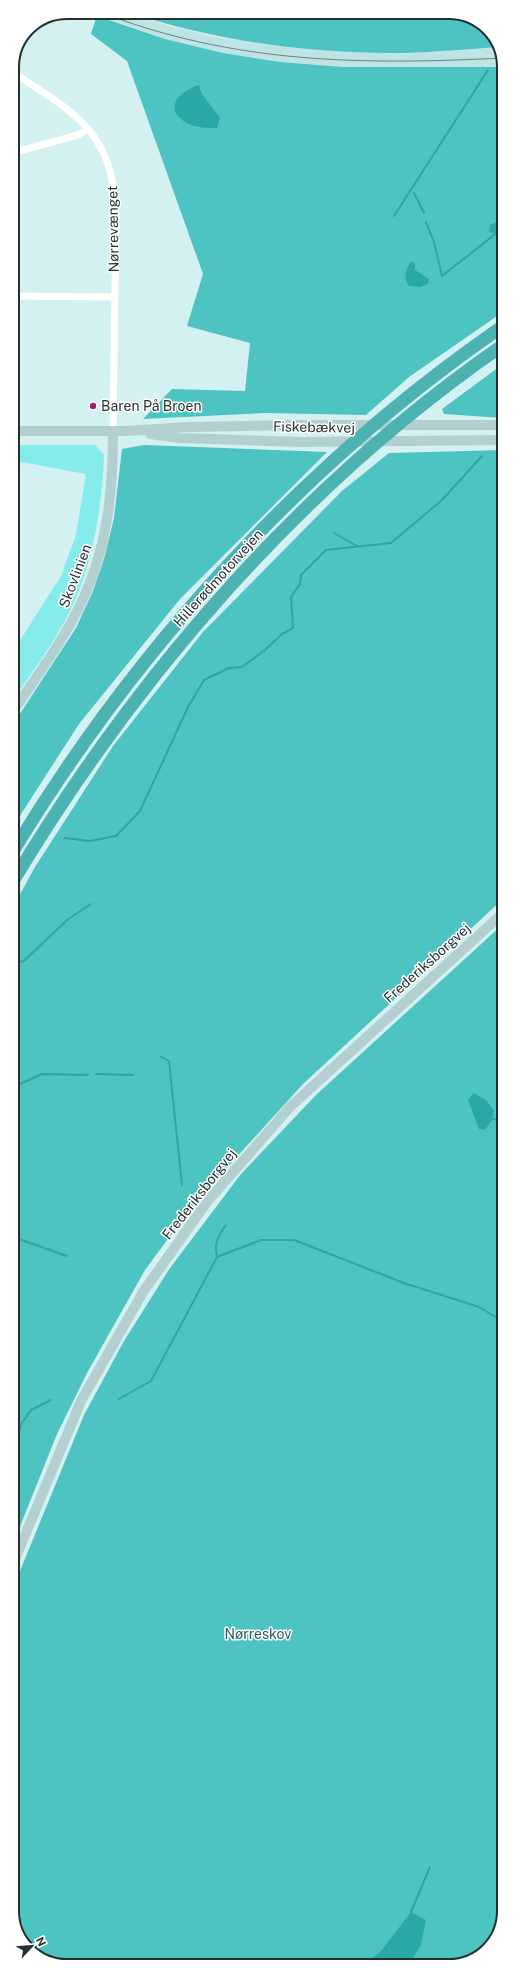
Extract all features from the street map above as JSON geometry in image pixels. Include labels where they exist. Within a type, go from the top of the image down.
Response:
[{"type":"highway","name":"Hillerødmotorvejen","points":[[19,841],[48,794],[94,729],[162,641],[242,551],[278,513],[392,410],[497,330]]},
{"type":"highway","name":"Hillerødmotorvejen","points":[[19,872],[64,800],[106,739],[149,681],[241,574],[290,524],[362,457],[419,409],[497,350]]},
{"type":"street","name":"Nørrevænget","points":[[19,77],[72,112],[88,129],[100,145],[107,159],[115,190],[113,431]]},
{"type":"street","points":[[19,150],[78,135],[88,129]]},
{"type":"street","points":[[19,296],[114,297]]},
{"type":"street","name":"Fiskebækvej","points":[[19,431],[126,431],[210,427],[497,425]]},
{"type":"street","name":"Skovlinien","points":[[19,704],[64,636],[92,578],[108,521],[112,487],[113,431]]},
{"type":"street","name":"Fiskebækvej","points":[[126,431],[180,438],[302,442],[497,440]]},
{"type":"street","name":"Frederiksborgvej","points":[[19,1549],[80,1401],[143,1292],[207,1202],[290,1106],[497,918]]},
{"type":"shaded area","points":[[109,19],[148,19],[169,26],[225,39],[405,53],[493,47],[497,67],[343,67],[280,62],[223,53],[165,39]]},
{"type":"shaded area","points":[[199,85],[202,94],[220,118],[217,128],[190,125],[179,118],[175,112],[174,106],[180,96]]},
{"type":"shaded area","points":[[497,222],[497,232],[489,232],[490,225]]},
{"type":"shaded area","points":[[411,262],[415,263],[415,270],[429,279],[428,284],[420,287],[409,286],[405,277],[407,268]]},
{"type":"shaded area","points":[[19,445],[95,445],[104,455],[96,528],[83,581],[70,612],[47,651],[19,691],[19,642],[61,576],[76,535],[86,474],[19,462]]},
{"type":"shaded area","points":[[474,1093],[486,1100],[494,1111],[493,1119],[485,1130],[479,1129],[468,1100]]},
{"type":"shaded area","points":[[411,1912],[426,1920],[421,1945],[413,1959],[371,1959],[381,1951]]},
{"type":"green space","points":[[96,19],[102,19],[165,39],[223,53],[280,62],[343,67],[497,67],[497,316],[409,377],[366,415],[266,413],[143,419],[172,389],[245,391],[250,343],[187,326],[203,274],[127,61],[91,34]]},
{"type":"green space","points":[[151,19],[452,19],[473,25],[485,35],[493,47],[404,53],[333,51],[264,44],[195,31]]},
{"type":"green space","points":[[497,368],[497,418],[444,414],[442,409]]},
{"type":"green space","points":[[144,445],[327,452],[180,599],[79,724],[19,817],[19,715],[76,628],[93,591],[104,559],[114,518],[122,449]]},
{"type":"green space","points":[[497,450],[497,905],[303,1084],[193,1205],[145,1270],[87,1373],[57,1434],[19,1529],[19,896],[35,867],[113,746],[203,632],[342,491],[389,453]]},
{"type":"green space","name":"Nørreskov","points":[[497,929],[496,1921],[491,1935],[481,1947],[473,1953],[465,1956],[449,1959],[57,1958],[43,1953],[31,1943],[25,1935],[20,1921],[19,1911],[19,1573],[84,1415],[124,1341],[170,1268],[241,1174],[316,1095]]},
{"type":"waterway","points":[[394,216],[488,70]]},
{"type":"waterway","points":[[414,193],[424,213]]},
{"type":"waterway","points":[[426,222],[434,242],[442,276],[497,233]]},
{"type":"waterway","points":[[65,838],[90,841],[116,836],[140,811],[188,707],[204,680],[229,668],[242,667],[265,650],[282,634],[293,628],[291,597],[300,584],[301,575],[326,550],[391,543],[442,500],[482,456]]},
{"type":"waterway","points":[[334,533],[357,546]]},
{"type":"waterway","points":[[19,962],[24,961],[67,920],[91,904]]},
{"type":"waterway","points":[[160,1056],[169,1061],[182,1185]]},
{"type":"waterway","points":[[19,1084],[42,1074],[88,1075]]},
{"type":"waterway","points":[[96,1074],[133,1075]]},
{"type":"waterway","points":[[493,1119],[497,1120]]},
{"type":"waterway","points":[[226,1225],[217,1240],[217,1257],[261,1240],[294,1240],[404,1283],[479,1307],[497,1318]]},
{"type":"waterway","points":[[19,1239],[67,1256]]},
{"type":"waterway","points":[[119,1399],[151,1381],[217,1257]]},
{"type":"waterway","points":[[19,1432],[22,1423],[31,1410],[51,1400]]},
{"type":"waterway","points":[[411,1912],[430,1867]]},
{"type":"tram line","points":[[121,19],[150,29],[200,42],[249,51],[299,57],[399,61],[496,58]]},
{"type":"place","name":"Baren På Broen","points":[[93,406]]}]
